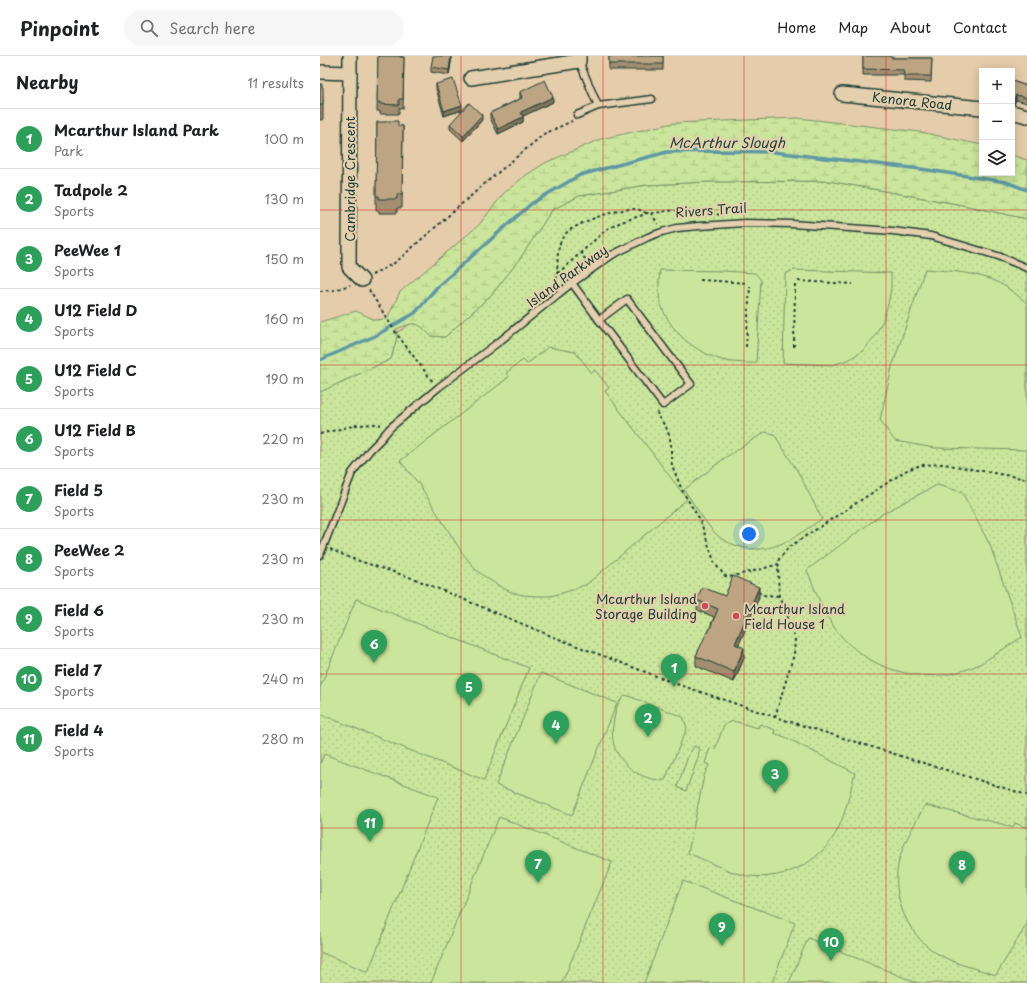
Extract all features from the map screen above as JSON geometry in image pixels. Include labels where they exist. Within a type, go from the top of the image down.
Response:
[{"type":"street","name":"Cambridge Crescent","points":[[350,56],[350,267],[362,280]]},
{"type":"street","points":[[471,78],[579,58]]},
{"type":"street","points":[[320,72],[350,73]]},
{"type":"street","name":"Kenora Road","points":[[842,94],[979,108]]},
{"type":"street","points":[[1015,113],[1027,116]]},
{"type":"lane","points":[[579,58],[598,106]]},
{"type":"lane","points":[[577,117],[598,106],[652,99]]},
{"type":"lane","name":"Island Parkway","points":[[320,555],[352,473],[390,428],[439,387],[500,341],[572,283],[612,254],[648,237],[662,232],[699,226],[745,223],[792,224],[893,231],[932,236],[998,256],[1027,268]]},
{"type":"lane","points":[[572,283],[599,320],[663,405],[691,384],[627,299],[599,320]]},
{"type":"path","points":[[320,291],[335,290],[362,280],[396,262],[482,186],[544,134],[577,117]]},
{"type":"path","name":"Rivers Trail","points":[[562,282],[555,286],[558,251],[560,242],[566,233],[575,226],[624,210],[635,209],[642,210],[647,213]]},
{"type":"path","name":"Rivers Trail","points":[[556,274],[607,229],[621,222],[647,213],[664,211],[683,210],[725,216],[710,217]]},
{"type":"path","points":[[652,213],[658,226]]},
{"type":"path","points":[[580,252],[588,263],[583,266]]},
{"type":"path","points":[[362,280],[396,332],[434,383],[438,379]]},
{"type":"path","points":[[700,280],[749,284],[746,347]]},
{"type":"path","points":[[794,347],[797,282],[853,284]]},
{"type":"path","points":[[663,405],[657,415],[666,427],[669,435],[671,444],[671,460],[677,478],[682,490],[700,520],[715,564],[725,576],[729,577],[731,580]]},
{"type":"path","points":[[320,434],[356,425],[378,424],[383,426]]},
{"type":"path","points":[[775,718],[794,654],[795,640],[792,625],[779,596],[779,559],[789,547],[907,470],[921,465],[944,464],[1027,479]]},
{"type":"path","points":[[324,546],[350,558],[415,579],[556,638],[677,684],[775,718],[1027,795]]},
{"type":"path","points":[[729,577],[778,564]]},
{"type":"path","points":[[756,592],[764,595],[779,596]]},
{"type":"green space","points":[[798,118],[920,132],[979,144],[979,176],[1015,176],[1015,156],[1027,160],[1027,219],[963,205],[828,181],[708,182],[647,185],[579,196],[552,210],[519,260],[492,294],[445,337],[431,336],[422,327],[415,324],[396,329],[397,337],[391,359],[320,392],[320,322],[356,311],[375,320],[387,319],[400,292],[479,225],[504,193],[525,176],[545,163],[601,139],[674,123]]},
{"type":"green space","points":[[828,181],[963,205],[1027,219],[1027,983],[320,983],[320,392],[391,359],[397,337],[396,333],[412,323],[420,325],[431,336],[445,337],[492,294],[519,260],[552,210],[579,196],[647,185],[708,182]]},
{"type":"green space","points":[[925,269],[943,270],[981,276],[990,279],[1006,287],[1027,303],[1027,450],[935,448],[895,441],[880,420],[892,367]]},
{"type":"green space","points":[[660,270],[755,273],[761,280],[756,363],[722,360],[701,351],[683,338],[669,321],[660,301]]},
{"type":"green space","points":[[794,270],[891,273],[891,289],[883,320],[875,336],[864,350],[848,360],[832,365],[783,363],[785,274]]},
{"type":"green space","points":[[548,347],[575,352],[592,373],[595,370],[609,388],[605,391],[687,499],[587,584],[551,596],[536,596],[511,592],[488,579],[476,570],[461,551],[419,484],[400,461],[509,377],[506,373],[523,360],[527,364]]},
{"type":"green space","points":[[765,432],[774,434],[798,472],[822,519],[783,543],[762,549],[750,549],[732,544],[719,537],[708,525],[684,490],[726,457]]},
{"type":"green space","points":[[937,485],[962,492],[990,545],[1022,637],[975,666],[956,672],[937,675],[917,675],[898,671],[880,664],[862,655],[847,642],[834,627],[826,614],[807,570],[882,514]]},
{"type":"green space","points":[[356,599],[529,668],[484,780],[320,714],[320,688]]},
{"type":"green space","points":[[541,673],[617,703],[572,815],[496,785]]},
{"type":"green space","points":[[626,695],[683,717],[687,728],[665,780],[658,780],[636,773],[625,764],[615,748],[612,736],[614,719],[619,702]]},
{"type":"green space","points":[[733,721],[758,728],[760,724],[775,730],[774,733],[785,737],[855,773],[846,809],[838,829],[830,842],[809,862],[783,874],[754,876],[739,874],[688,853],[704,776],[709,765],[705,763],[710,748],[715,749],[724,725]]},
{"type":"green space","points":[[694,746],[700,749],[699,755],[686,791],[677,787],[690,751],[691,752]]},
{"type":"green space","points":[[324,754],[438,797],[368,972],[320,952],[320,764]]},
{"type":"green space","points":[[925,805],[1013,828],[1015,823],[1027,828],[1027,924],[996,975],[968,967],[942,956],[920,939],[911,928],[904,915],[897,888],[899,860],[907,839]]},
{"type":"green space","points":[[499,817],[612,862],[562,983],[431,983]]},
{"type":"green space","points":[[683,881],[795,923],[772,983],[644,983]]},
{"type":"green space","points":[[808,938],[917,983],[789,983]]},
{"type":"building","points":[[378,56],[404,57],[403,99],[399,99],[399,105],[380,104],[380,102],[377,102]]},
{"type":"building","points":[[433,56],[451,56],[449,70],[431,67]]},
{"type":"building","points":[[609,56],[663,56],[663,64],[609,64]]},
{"type":"building","points":[[863,56],[932,58],[931,76],[904,76],[904,70],[863,69]]},
{"type":"building","points":[[453,79],[462,105],[444,111],[436,84]]},
{"type":"building","points":[[545,80],[553,97],[521,112],[523,117],[498,129],[490,113],[522,98],[520,92]]},
{"type":"building","points":[[1015,82],[1027,86],[1027,98],[1016,95],[1015,97]]},
{"type":"building","points":[[320,84],[322,84],[323,87],[323,105],[320,105]]},
{"type":"building","points":[[469,103],[482,115],[463,136],[450,124]]},
{"type":"building","points":[[398,121],[398,126],[403,126],[402,194],[397,194],[397,199],[379,199],[379,196],[376,196],[377,122]]},
{"type":"building","name":"Mcarthur Island Field House 1","points":[[733,576],[759,587],[735,644],[744,648],[734,672],[696,656],[718,609],[697,600],[702,587],[725,596]]},
{"type":"waterway","name":"McArthur Slough","points":[[320,360],[375,336],[415,313],[437,287],[531,204],[549,193],[580,175],[667,152],[773,152],[921,169],[1006,182],[1027,190]]},
{"type":"place","name":"Mcarthur Island Storage Building","points":[[705,606]]},
{"type":"place","name":"Mcarthur Island Field House 1","points":[[736,616]]},
{"type":"place","name":"U12 Field B","points":[[374,663]]},
{"type":"place","name":"Mcarthur Island Park","points":[[674,687]]},
{"type":"place","name":"U12 Field C","points":[[469,706]]},
{"type":"place","name":"Tadpole 2","points":[[648,737]]},
{"type":"place","name":"U12 Field D","points":[[556,744]]},
{"type":"place","name":"PeeWee 1","points":[[775,793]]},
{"type":"place","name":"Field 4","points":[[370,842]]},
{"type":"place","name":"Field 5","points":[[538,883]]},
{"type":"place","name":"PeeWee 2","points":[[962,884]]},
{"type":"place","name":"Field 6","points":[[722,946]]},
{"type":"place","name":"Field 7","points":[[831,961]]}]
